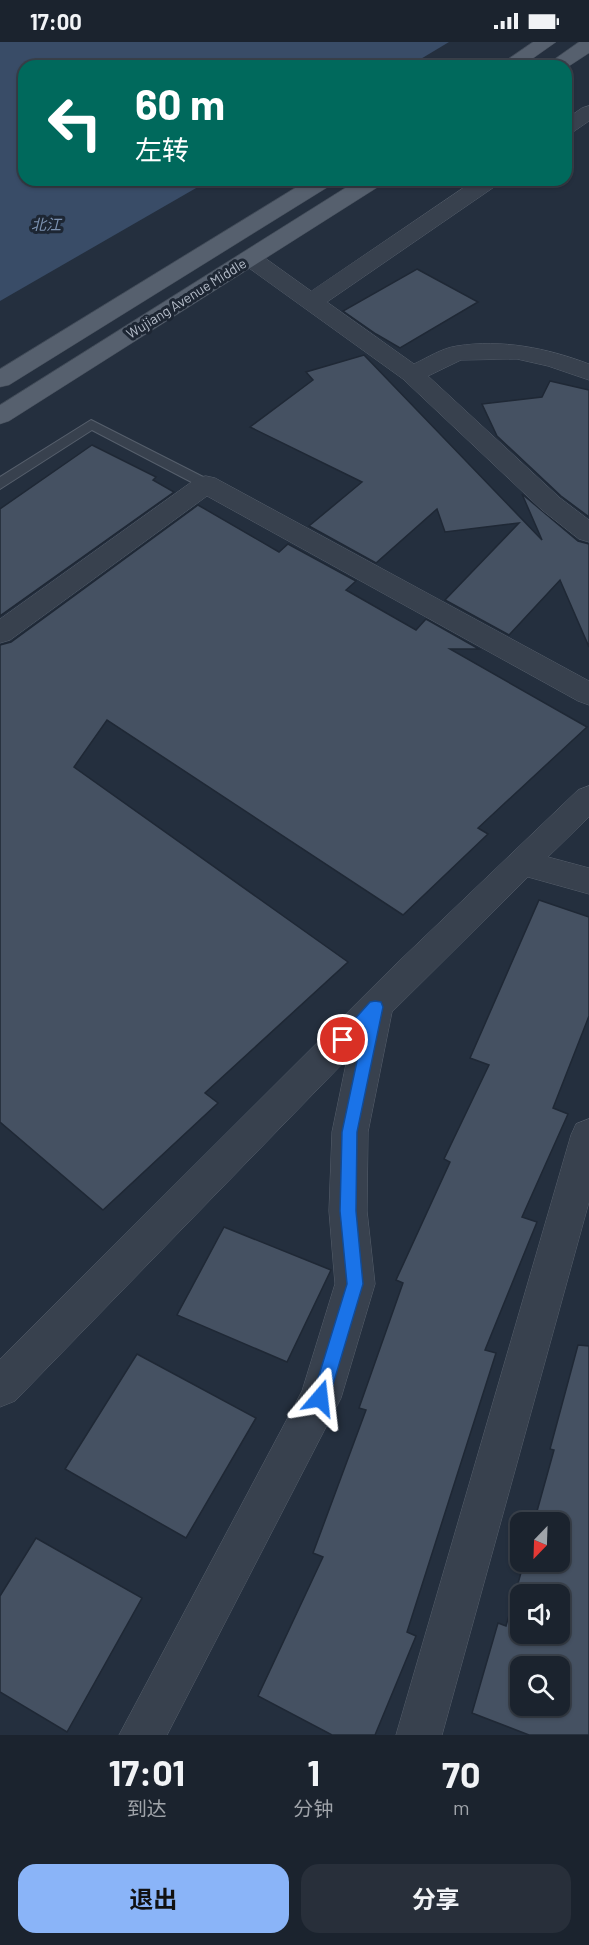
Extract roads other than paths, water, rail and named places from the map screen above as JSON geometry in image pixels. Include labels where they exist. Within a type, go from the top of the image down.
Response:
[{"type":"main road","points":[[517,60],[546,42]]},
{"type":"main road","points":[[564,60],[589,44]]},
{"type":"main road","name":"Wujiang Avenue Middle","points":[[0,380],[313,186]]},
{"type":"main road","name":"Wujiang Avenue Middle","points":[[0,416],[364,186]]},
{"type":"street","points":[[572,124],[589,112]]},
{"type":"street","points":[[311,302],[480,186]]},
{"type":"street","points":[[250,258],[412,374],[551,504],[589,533]]},
{"type":"street","points":[[412,374],[458,353],[517,352],[555,360],[589,373]]},
{"type":"street","points":[[0,633],[206,484],[589,694]]},
{"type":"street","points":[[0,1386],[375,1007],[589,798]]},
{"type":"street","points":[[523,863],[589,881]]},
{"type":"street","points":[[142,1735],[320,1398],[355,1284],[348,1211],[350,1132],[375,1007]]},
{"type":"street","points":[[419,1735],[589,1135]]},
{"type":"lane","points":[[0,484],[91,424],[206,484]]},
{"type":"water","name":"北江","points":[[0,42],[449,42],[419,60],[18,60],[18,186],[200,186],[0,301]]}]
